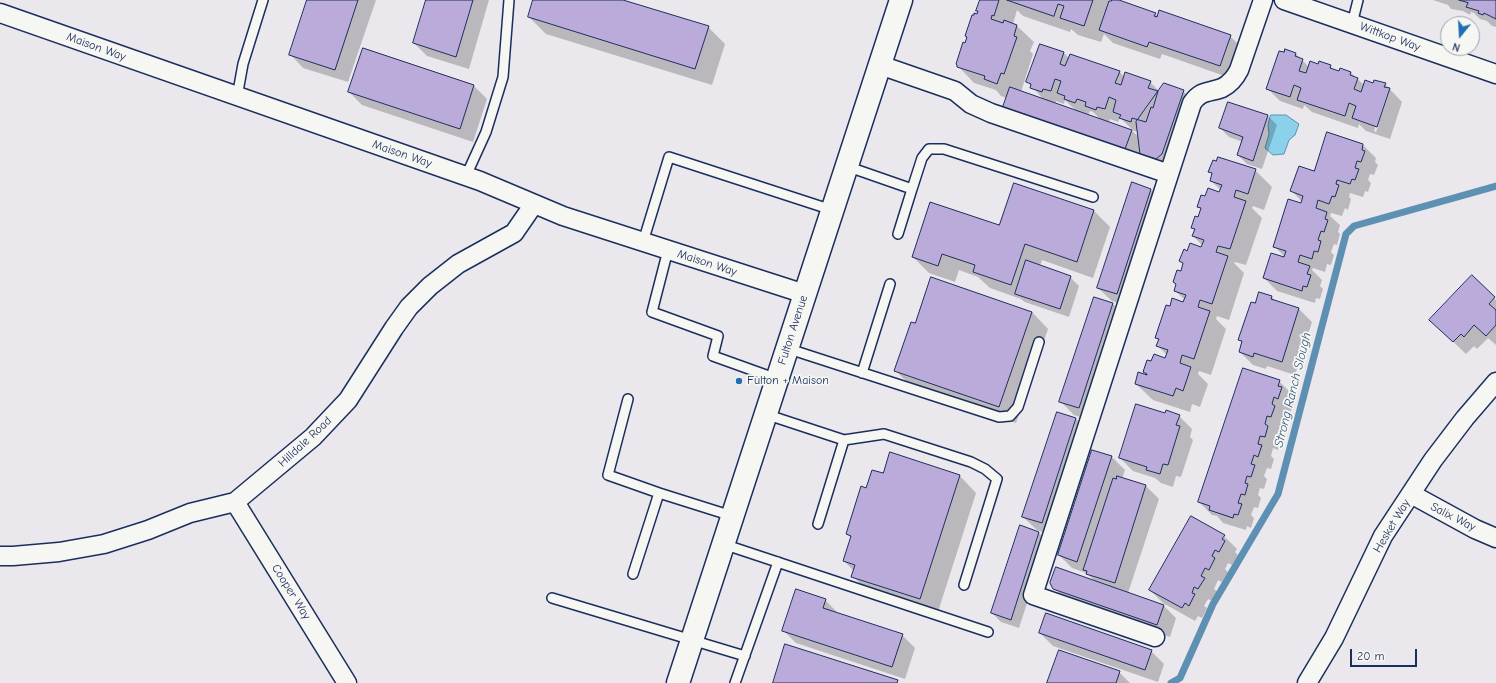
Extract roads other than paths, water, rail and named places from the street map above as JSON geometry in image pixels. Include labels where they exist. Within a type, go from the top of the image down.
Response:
[{"type":"main road","name":"Fulton Avenue","points":[[678,683],[786,348],[901,0]]},
{"type":"street","points":[[1154,637],[1033,595],[1192,104],[1202,93],[1221,88],[1234,78],[1239,70],[1263,0]]},
{"type":"street","name":"Wittkop Way","points":[[1284,0],[1496,74]]},
{"type":"street","name":"Maison Way","points":[[0,13],[236,97],[466,176],[563,216],[804,294]]},
{"type":"street","points":[[880,65],[955,91],[971,104],[991,113],[1169,174]]},
{"type":"street","name":"Hilldale Road","points":[[0,556],[59,552],[104,544],[148,530],[190,513],[235,502],[313,437],[348,400],[409,307],[430,286],[458,264],[514,233],[534,204]]},
{"type":"street","name":"Hesket Way","points":[[1307,683],[1334,638],[1384,536],[1433,460],[1465,418],[1496,382]]},
{"type":"street","name":"Salix Way","points":[[1411,494],[1476,529],[1496,538]]},
{"type":"street","name":"Cooper Way","points":[[235,502],[347,683]]},
{"type":"lane","points":[[236,97],[242,64],[263,0]]},
{"type":"lane","points":[[466,176],[486,132],[503,77],[509,0]]},
{"type":"lane","points":[[1352,24],[1358,0]]},
{"type":"lane","points":[[898,234],[922,158],[929,149],[944,149],[1093,197]]},
{"type":"lane","points":[[643,242],[669,157],[832,210]]},
{"type":"lane","points":[[846,166],[912,189]]},
{"type":"lane","points":[[668,250],[652,312],[718,336],[712,356],[777,379]]},
{"type":"lane","points":[[862,373],[890,284]]},
{"type":"lane","points":[[786,348],[999,417],[1010,416],[1018,407],[1039,342]]},
{"type":"lane","points":[[628,399],[608,475],[732,516]]},
{"type":"lane","points":[[765,414],[844,440],[884,434],[971,462],[985,469],[997,479],[964,585]]},
{"type":"lane","points":[[818,524],[844,440]]},
{"type":"lane","points":[[633,574],[659,493]]},
{"type":"lane","points":[[723,544],[988,632]]},
{"type":"lane","points":[[735,683],[778,562]]},
{"type":"lane","points":[[552,598],[745,656]]},
{"type":"water","points":[[1271,115],[1286,115],[1299,124],[1295,135],[1289,140],[1284,154],[1273,155],[1265,148],[1269,134],[1268,125]]},
{"type":"waterway","name":"Strong Ranch Slough","points":[[1171,683],[1180,678],[1213,604],[1278,494],[1346,234],[1354,226],[1496,186]]},
{"type":"place","name":"Fulton + Maison","points":[[739,381]]}]
